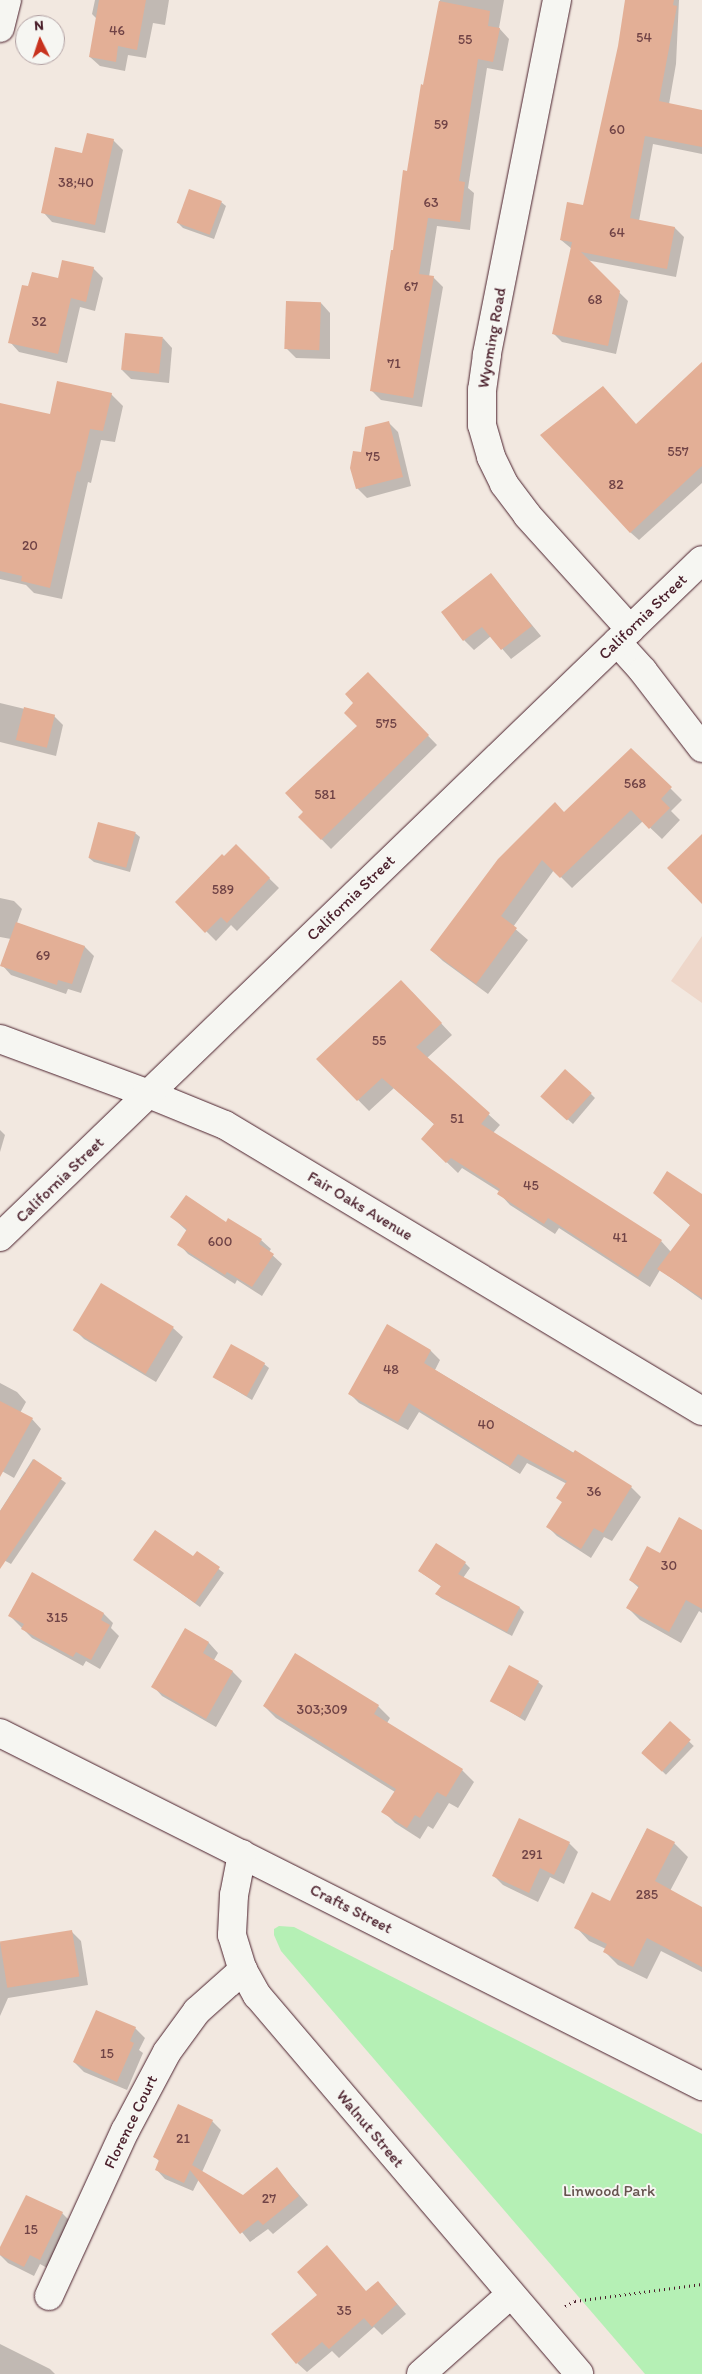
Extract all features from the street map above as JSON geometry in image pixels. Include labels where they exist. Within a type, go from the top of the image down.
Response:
[{"type":"street","points":[[0,28],[7,0]]},
{"type":"street","name":"Wyoming Road","points":[[558,0],[487,355],[482,390],[482,425],[491,457],[504,484],[527,516],[624,636],[643,671],[702,748]]},
{"type":"street","name":"California Street","points":[[0,1237],[702,560]]},
{"type":"street","name":"Fair Oaks Avenue","points":[[0,1039],[204,1115],[243,1135],[702,1411]]},
{"type":"street","name":"Crafts Street","points":[[0,1733],[702,2086]]},
{"type":"street","name":"Walnut Street","points":[[242,1854],[231,1923],[234,1945],[243,1970],[258,1995],[275,2019],[579,2374]]},
{"type":"street","name":"Florence Court","points":[[49,2296],[125,2131],[167,2052],[197,2010],[243,1970]]},
{"type":"street","points":[[421,2374],[511,2294]]},
{"type":"path","points":[[539,2327],[571,2302],[702,2284]]},
{"type":"shaded area","points":[[702,936],[702,1003],[671,981]]},
{"type":"green space","name":"Linwood Park","points":[[279,1926],[294,1927],[702,2134],[702,2374],[645,2374],[281,1951],[274,1935],[274,1929]]},
{"type":"building","points":[[99,0],[146,0],[137,50],[118,46],[116,62],[89,57]]},
{"type":"building","points":[[625,0],[674,0],[673,5],[677,6],[659,101],[702,110],[702,147],[645,136],[630,218],[675,227],[667,269],[581,252],[620,291],[608,346],[552,334],[572,242],[560,240],[567,202],[583,205],[618,46]]},
{"type":"building","points":[[439,1],[490,11],[488,26],[500,28],[493,62],[478,59],[459,181],[465,182],[460,222],[428,218],[419,274],[434,276],[413,398],[370,391],[391,250],[393,250],[403,170],[407,171],[421,84],[423,85]]},
{"type":"building","points":[[87,133],[114,139],[95,225],[41,213],[55,147],[82,153]]},
{"type":"building","points":[[189,189],[222,201],[210,235],[177,223]]},
{"type":"building","points":[[62,260],[94,267],[86,302],[71,298],[58,354],[8,343],[22,285],[28,286],[32,272],[58,278]]},
{"type":"building","points":[[286,301],[321,302],[319,350],[284,349]]},
{"type":"building","points":[[125,333],[163,337],[159,374],[121,370]]},
{"type":"building","points":[[702,362],[702,466],[630,533],[540,435],[603,386],[636,424]]},
{"type":"building","points":[[57,381],[112,393],[103,431],[90,429],[80,472],[77,471],[50,588],[21,581],[22,576],[0,571],[0,403],[50,414]]},
{"type":"building","points":[[389,421],[403,477],[356,489],[350,468],[353,451],[361,452],[365,427]]},
{"type":"building","points":[[491,573],[532,626],[501,650],[482,627],[463,641],[441,612]]},
{"type":"building","points":[[368,672],[429,735],[321,840],[298,817],[303,812],[285,793],[357,726],[344,713],[353,703],[345,694]]},
{"type":"building","points":[[24,707],[55,715],[47,748],[16,740]]},
{"type":"building","points":[[631,748],[672,787],[661,799],[670,808],[649,829],[631,810],[560,878],[542,860],[501,916],[517,928],[476,984],[430,950],[498,859],[555,802],[564,812]]},
{"type":"building","points":[[98,822],[136,832],[126,868],[88,858]]},
{"type":"building","points":[[702,834],[702,904],[667,868]]},
{"type":"building","points":[[236,844],[270,878],[227,923],[221,917],[205,933],[175,902],[222,854],[224,856]]},
{"type":"building","points":[[16,922],[85,946],[72,984],[58,980],[57,985],[0,966]]},
{"type":"building","points":[[401,980],[442,1023],[416,1047],[490,1113],[481,1124],[662,1240],[638,1277],[548,1218],[544,1224],[497,1194],[500,1189],[451,1158],[446,1163],[421,1139],[434,1124],[382,1078],[357,1101],[316,1059]]},
{"type":"building","points":[[565,1069],[592,1093],[567,1121],[540,1096]]},
{"type":"building","points":[[667,1171],[702,1194],[702,1298],[657,1269],[690,1225],[653,1193]]},
{"type":"building","points":[[186,1195],[226,1222],[228,1218],[262,1239],[259,1244],[274,1254],[252,1287],[227,1272],[225,1275],[177,1245],[187,1229],[170,1217]]},
{"type":"building","points":[[101,1283],[174,1327],[146,1374],[73,1330]]},
{"type":"building","points":[[387,1324],[431,1350],[424,1363],[573,1453],[575,1450],[632,1486],[603,1533],[594,1528],[581,1549],[546,1527],[562,1502],[556,1498],[567,1481],[518,1454],[510,1466],[409,1403],[398,1422],[348,1394]]},
{"type":"building","points":[[231,1344],[265,1363],[247,1396],[213,1377]]},
{"type":"building","points":[[0,1401],[33,1418],[0,1477]]},
{"type":"building","points":[[34,1459],[62,1478],[0,1569],[0,1511]]},
{"type":"building","points":[[679,1517],[702,1530],[702,1609],[686,1600],[669,1632],[626,1608],[639,1586],[629,1580],[647,1546],[660,1553]]},
{"type":"building","points":[[155,1530],[193,1556],[197,1551],[220,1567],[195,1603],[133,1560]]},
{"type":"building","points":[[436,1543],[466,1562],[458,1574],[520,1607],[507,1632],[435,1594],[441,1586],[418,1571]]},
{"type":"building","points":[[32,1572],[104,1613],[101,1620],[110,1625],[91,1660],[76,1652],[73,1657],[21,1629],[24,1624],[8,1616]]},
{"type":"building","points":[[185,1628],[209,1642],[203,1653],[233,1671],[206,1719],[151,1687]]},
{"type":"building","points":[[295,1653],[379,1705],[374,1714],[463,1769],[446,1797],[437,1792],[420,1818],[415,1815],[407,1828],[381,1812],[396,1789],[263,1706]]},
{"type":"building","points":[[509,1665],[539,1681],[520,1717],[490,1701]]},
{"type":"building","points":[[670,1721],[691,1740],[662,1772],[641,1753]]},
{"type":"building","points":[[519,1818],[570,1842],[554,1875],[540,1868],[529,1893],[492,1876]]},
{"type":"building","points":[[647,1828],[675,1842],[655,1881],[702,1907],[702,1967],[647,1938],[633,1967],[603,1952],[607,1944],[574,1928],[592,1892],[610,1901]]},
{"type":"building","points":[[72,1930],[79,1976],[7,1988],[0,1941]]},
{"type":"building","points":[[96,2010],[136,2027],[130,2041],[134,2043],[117,2082],[73,2062]]},
{"type":"building","points":[[178,2104],[213,2120],[192,2165],[243,2195],[277,2167],[299,2196],[263,2225],[258,2220],[240,2234],[190,2170],[184,2183],[155,2170],[159,2160],[153,2157]]},
{"type":"building","points":[[26,2195],[63,2212],[40,2260],[30,2255],[24,2267],[0,2255],[0,2247]]},
{"type":"building","points":[[327,2245],[366,2291],[378,2281],[397,2304],[372,2327],[364,2318],[329,2349],[322,2342],[296,2364],[271,2334],[317,2295],[297,2272]]}]
